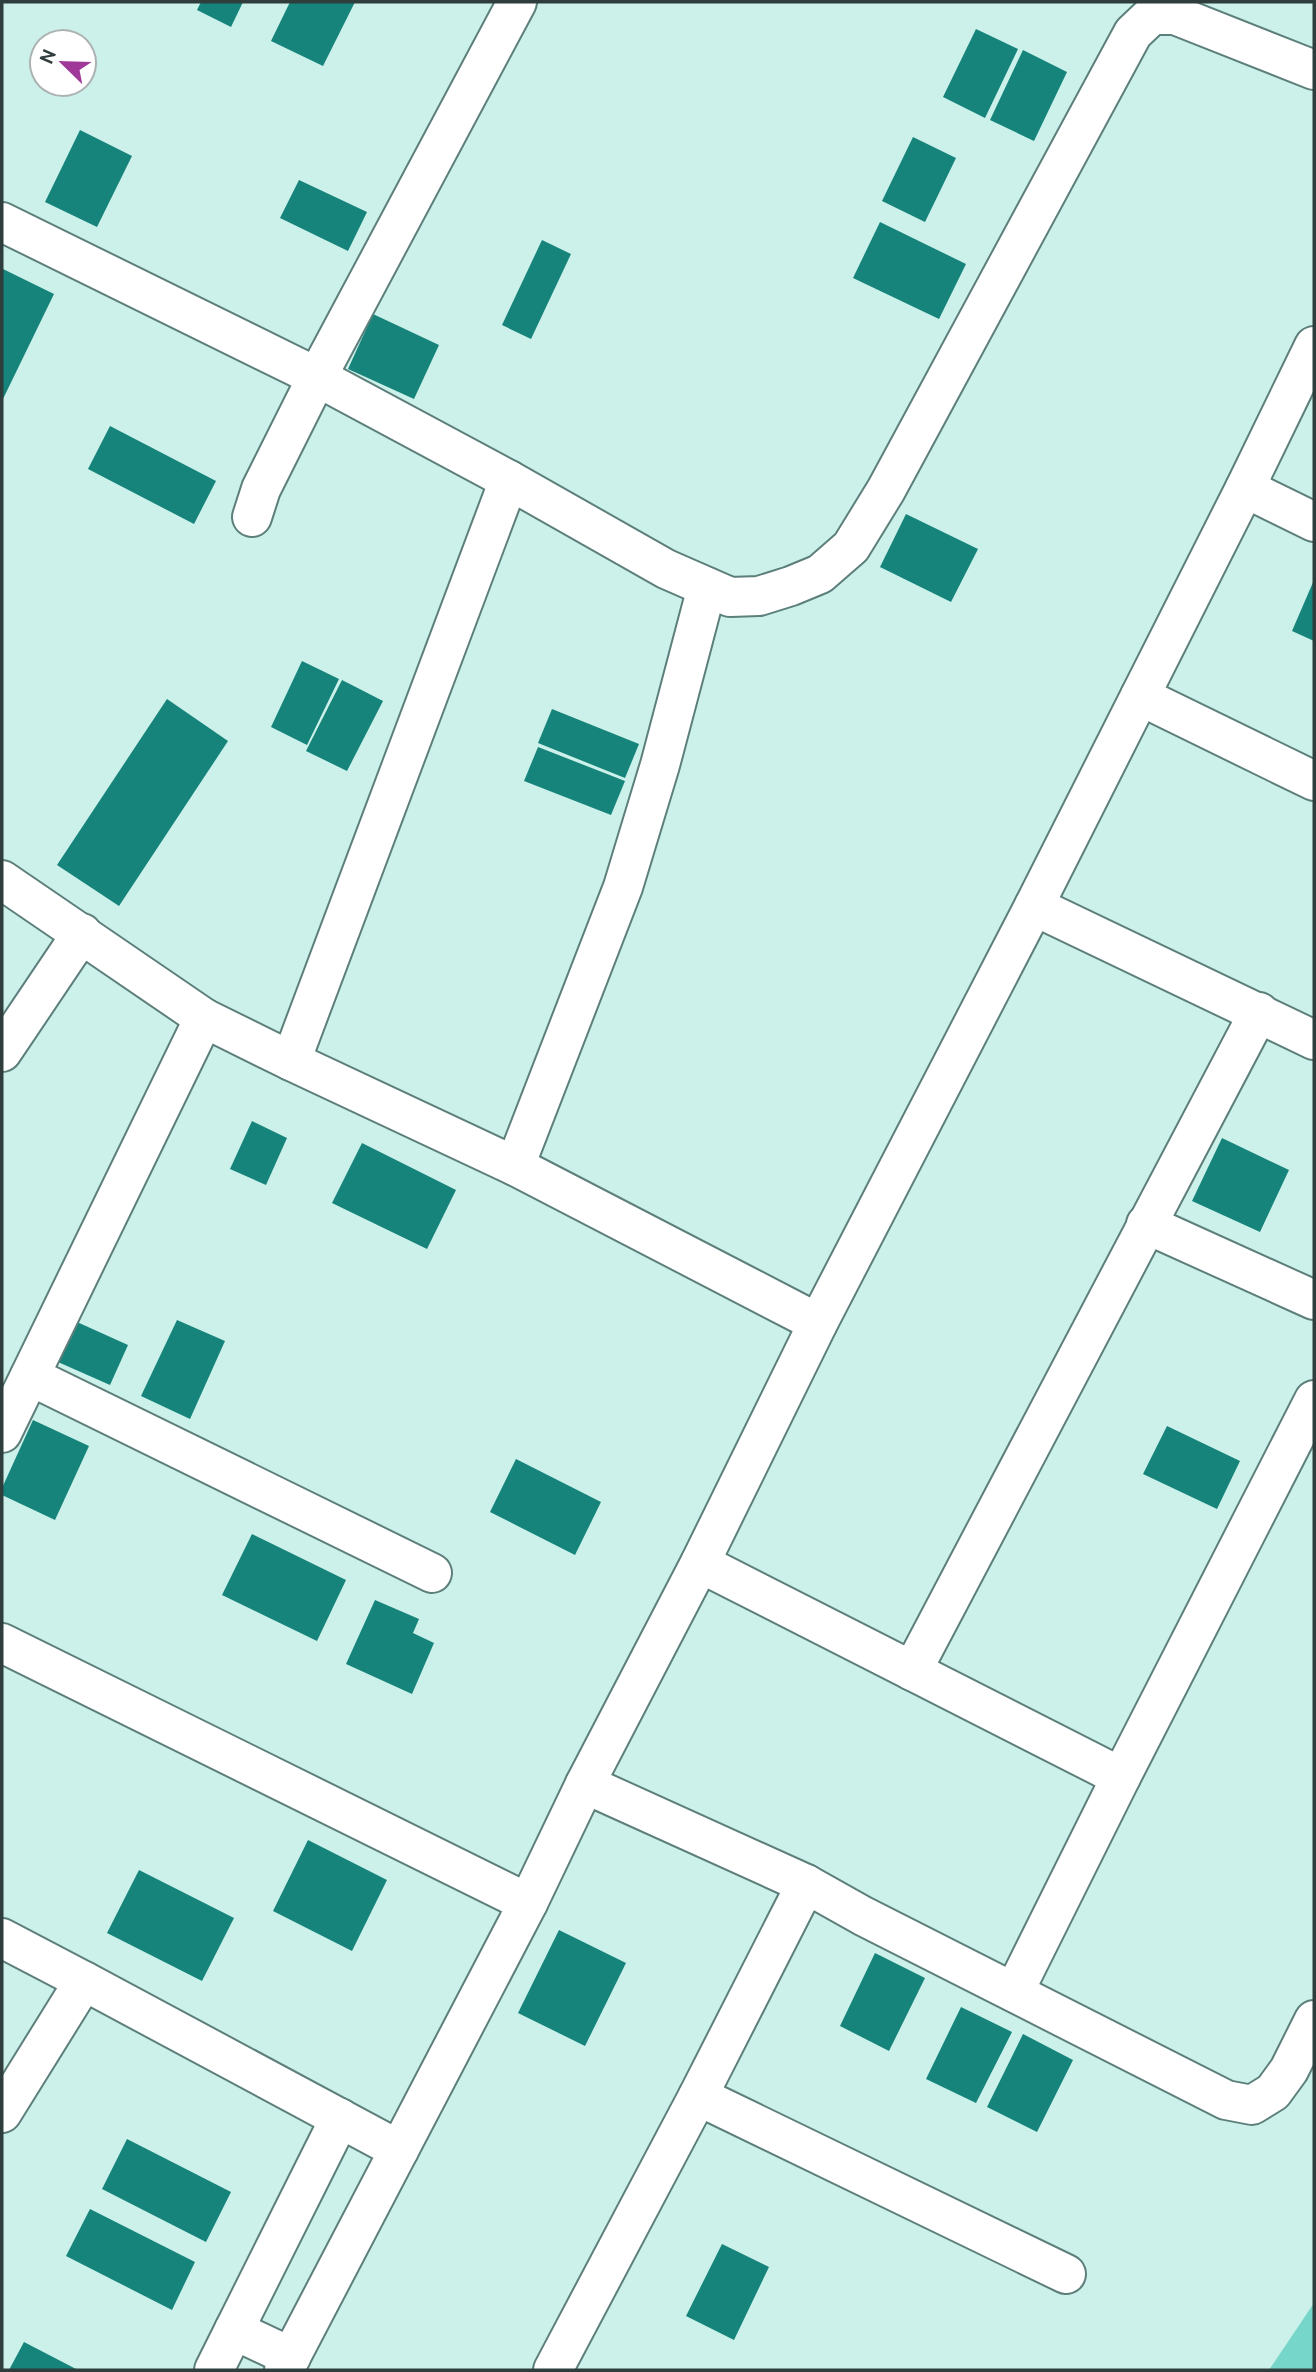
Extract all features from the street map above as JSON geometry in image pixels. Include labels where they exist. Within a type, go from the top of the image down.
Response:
[{"type":"street","points":[[252,517],[261,489],[317,377],[517,2]]},
{"type":"street","points":[[2,222],[317,377],[509,480],[666,569],[730,597],[759,596],[820,574],[851,547],[893,478],[1133,33],[1152,15],[1175,15],[1314,70]]},
{"type":"street","points":[[234,2330],[287,2364],[528,1903],[585,1784],[700,1563],[818,1323],[1034,906],[1314,346]]},
{"type":"street","points":[[291,1061],[509,480]]},
{"type":"street","points":[[1245,488],[1314,522]]},
{"type":"street","points":[[515,1166],[623,887],[660,765],[707,587]]},
{"type":"street","points":[[1140,696],[1314,781]]},
{"type":"street","points":[[2,880],[204,1018],[515,1166],[818,1323]]},
{"type":"street","points":[[1034,906],[1314,1040]]},
{"type":"street","points":[[2,1052],[82,933]]},
{"type":"street","points":[[912,1671],[1259,1012]]},
{"type":"street","points":[[2,1433],[204,1018]]},
{"type":"street","points":[[1146,1224],[1314,1300]]},
{"type":"street","points":[[30,1376],[432,1573]]},
{"type":"street","points":[[1014,1992],[1314,1400]]},
{"type":"street","points":[[700,1563],[1121,1777]]},
{"type":"street","points":[[2,1643],[528,1903]]},
{"type":"street","points":[[585,1784],[806,1884],[863,1916],[1226,2100],[1252,2105],[1273,2092],[1289,2070],[1314,2020]]},
{"type":"street","points":[[553,2370],[806,1884]]},
{"type":"street","points":[[2,1938],[399,2150]]},
{"type":"street","points":[[2,2113],[84,1981]]},
{"type":"street","points":[[698,2096],[1066,2274]]},
{"type":"street","points":[[214,2370],[340,2118]]},
{"type":"shaded area","points":[[1314,2303],[1314,2370],[1269,2370]]},
{"type":"building","points":[[201,2],[243,2],[231,27],[197,10]]},
{"type":"building","points":[[290,2],[355,2],[323,66],[271,41]]},
{"type":"building","points":[[976,29],[1018,49],[985,118],[943,97]]},
{"type":"building","points":[[1023,50],[1067,72],[1034,141],[990,120]]},
{"type":"building","points":[[80,130],[132,156],[97,227],[45,202]]},
{"type":"building","points":[[913,137],[956,158],[925,222],[882,201]]},
{"type":"building","points":[[299,180],[367,212],[348,251],[280,218]]},
{"type":"building","points":[[880,222],[966,264],[939,319],[853,278]]},
{"type":"building","points":[[542,240],[571,254],[531,339],[502,325]]},
{"type":"building","points":[[3,269],[54,294],[2,401],[2,272]]},
{"type":"building","points":[[373,314],[439,345],[414,399],[348,369]]},
{"type":"building","points":[[110,426],[216,481],[194,524],[88,469]]},
{"type":"building","points":[[906,514],[978,549],[951,602],[880,567]]},
{"type":"building","points":[[1314,580],[1314,641],[1292,631]]},
{"type":"building","points":[[302,661],[339,679],[307,745],[271,727]]},
{"type":"building","points":[[342,680],[383,701],[347,771],[306,751]]},
{"type":"building","points":[[167,699],[228,741],[119,906],[57,865]]},
{"type":"building","points":[[552,709],[639,744],[625,778],[538,743]]},
{"type":"building","points":[[538,747],[625,781],[611,815],[524,781]]},
{"type":"building","points":[[252,1121],[287,1138],[266,1185],[230,1169]]},
{"type":"building","points":[[1222,1138],[1289,1170],[1260,1232],[1192,1201]]},
{"type":"building","points":[[362,1143],[456,1190],[427,1249],[332,1203]]},
{"type":"building","points":[[177,1320],[225,1341],[190,1419],[141,1396]]},
{"type":"building","points":[[77,1322],[128,1345],[110,1385],[58,1362]]},
{"type":"building","points":[[33,1420],[89,1446],[55,1520],[2,1495],[2,1488]]},
{"type":"building","points":[[1167,1426],[1240,1461],[1217,1509],[1143,1474]]},
{"type":"building","points":[[516,1459],[601,1502],[575,1555],[490,1512]]},
{"type":"building","points":[[252,1534],[346,1580],[317,1641],[222,1595]]},
{"type":"building","points":[[375,1600],[419,1619],[413,1633],[434,1643],[412,1694],[346,1664]]},
{"type":"building","points":[[308,1840],[387,1880],[352,1951],[273,1911]]},
{"type":"building","points":[[139,1870],[234,1918],[202,1981],[107,1933]]},
{"type":"building","points":[[559,1930],[626,1963],[585,2046],[518,2013]]},
{"type":"building","points":[[875,1953],[925,1978],[889,2051],[840,2026]]},
{"type":"building","points":[[961,2007],[1012,2032],[976,2103],[926,2079]]},
{"type":"building","points":[[1023,2034],[1073,2060],[1037,2132],[987,2107]]},
{"type":"building","points":[[127,2139],[231,2192],[206,2242],[102,2189]]},
{"type":"building","points":[[90,2209],[195,2262],[172,2310],[66,2256]]},
{"type":"building","points":[[722,2244],[769,2267],[734,2340],[686,2316]]},
{"type":"building","points":[[24,2342],[78,2370],[9,2370]]}]
